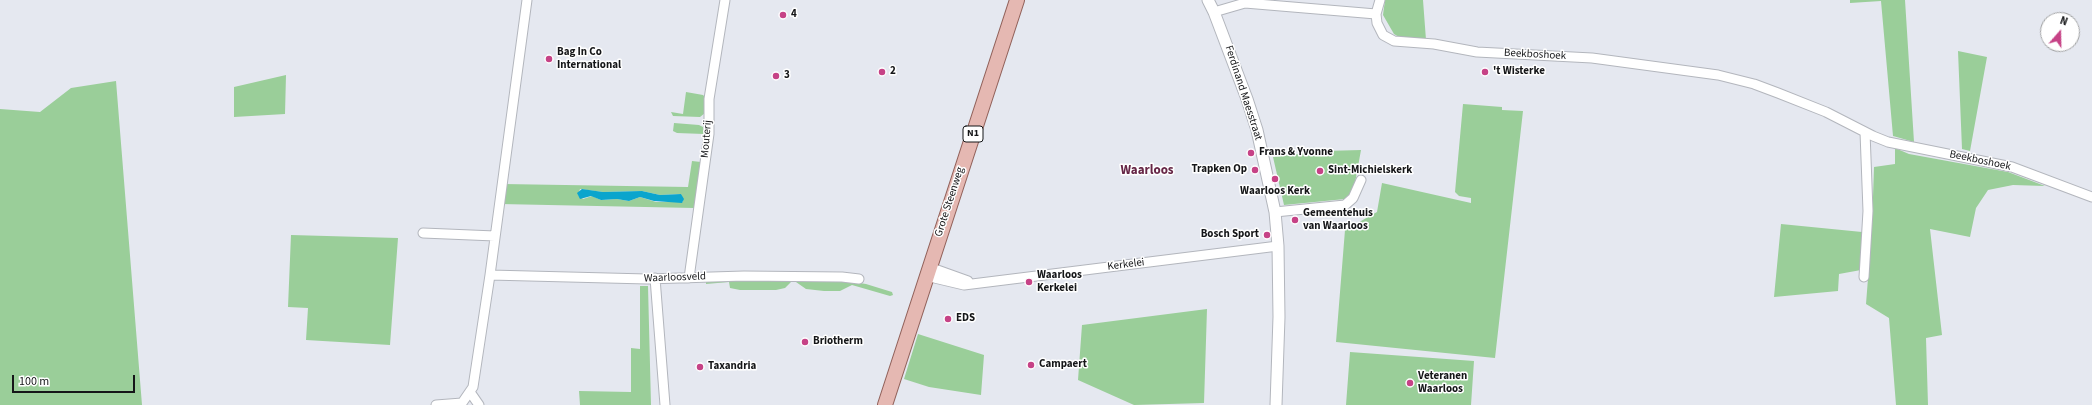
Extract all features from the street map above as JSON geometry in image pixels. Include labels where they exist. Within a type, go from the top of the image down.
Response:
[{"type":"main road","name":"Grote Steenweg","points":[[885,405],[1016,0]]},
{"type":"street","points":[[436,405],[462,403],[470,392],[490,275],[527,0]]},
{"type":"street","name":"Mouterij","points":[[689,278],[709,134],[710,99],[725,0]]},
{"type":"street","name":"Ferdinand Maesstraat","points":[[1208,0],[1247,99],[1257,130],[1275,212],[1278,246],[1279,317],[1276,405]]},
{"type":"street","points":[[1214,12],[1245,3],[1376,14],[1380,0]]},
{"type":"street","name":"Beekboshoek","points":[[1376,14],[1376,23],[1383,35],[1394,41],[1434,44],[1477,52],[1592,58],[1718,75],[1754,84],[1826,112],[1865,132],[1894,143],[2012,167],[2092,197]]},
{"type":"street","points":[[1864,277],[1868,211],[1865,132]]},
{"type":"street","points":[[1275,212],[1345,205],[1354,198],[1361,180]]},
{"type":"street","points":[[424,232],[495,236]]},
{"type":"street","name":"Kerkelei","points":[[928,272],[964,285],[1278,246]]},
{"type":"street","name":"Waarloosveld","points":[[490,275],[655,278],[744,276],[842,277],[859,279]]},
{"type":"street","points":[[655,278],[665,405]]},
{"type":"street","points":[[470,392],[479,405]]},
{"type":"green space","points":[[1385,0],[1423,0],[1426,40],[1399,37],[1394,34],[1383,15]]},
{"type":"green space","points":[[1850,0],[1905,0],[1914,142],[1893,136],[1881,1],[1850,3]]},
{"type":"green space","points":[[1958,51],[1987,57],[1970,151],[1962,149]]},
{"type":"green space","points":[[286,75],[285,114],[234,117],[234,87]]},
{"type":"green space","points":[[116,81],[142,405],[0,405],[0,109],[40,112],[71,88]]},
{"type":"green space","points":[[686,92],[703,95],[706,98],[705,113],[700,117],[673,116],[671,112],[683,114]]},
{"type":"green space","points":[[1463,104],[1502,107],[1502,110],[1523,111],[1495,358],[1336,342],[1345,230],[1377,212],[1382,183],[1471,203],[1471,198],[1459,196],[1455,192]]},
{"type":"green space","points":[[674,123],[699,125],[703,127],[704,134],[677,133],[673,131]]},
{"type":"green space","points":[[1895,148],[1909,154],[2008,172],[2045,186],[2013,185],[1988,190],[1976,208],[1970,237],[1930,229],[1942,335],[1926,338],[1928,405],[1896,405],[1889,318],[1866,304],[1872,227],[1874,167],[1895,164]]},
{"type":"green space","points":[[1361,150],[1355,183],[1351,195],[1345,199],[1284,205],[1273,157],[1324,151]]},
{"type":"green space","points":[[692,161],[701,162],[694,208],[500,204],[503,184],[688,187]],"holes":[[[580,189],[603,192],[642,191],[660,195],[681,194],[683,202],[656,202],[640,197],[629,201],[617,199],[601,200],[592,196],[583,199],[578,195]]]},
{"type":"green space","points":[[1781,224],[1862,232],[1861,270],[1839,274],[1838,291],[1774,297]]},
{"type":"green space","points":[[291,235],[398,238],[390,345],[306,340],[308,308],[288,307]]},
{"type":"green space","points":[[840,280],[866,284],[892,292],[893,295],[890,296],[852,285],[840,291],[824,291],[806,289],[796,282],[791,282],[785,288],[776,290],[740,290],[730,288],[729,282],[706,284],[706,281]]},
{"type":"green space","points":[[640,286],[648,286],[651,405],[580,405],[579,391],[631,392],[631,348],[640,349]]},
{"type":"green space","points":[[1207,309],[1204,403],[1134,405],[1078,380],[1082,325]]},
{"type":"green space","points":[[918,334],[984,355],[981,395],[929,387],[904,379]]},
{"type":"green space","name":"Veteranen Waarloos","points":[[1350,352],[1474,361],[1471,405],[1346,405]]},
{"type":"water","points":[[582,189],[603,192],[642,191],[660,195],[681,194],[684,199],[682,203],[654,201],[640,197],[629,201],[617,199],[601,200],[591,196],[580,199],[577,193]]},
{"type":"place","name":"4","points":[[783,15]]},
{"type":"place","name":"Bag In Co International","points":[[549,59]]},
{"type":"place","name":"2","points":[[882,72]]},
{"type":"place","name":"'t Wisterke","points":[[1485,72]]},
{"type":"place","name":"3","points":[[776,76]]},
{"type":"place","name":"Frans & Yvonne","points":[[1251,153]]},
{"type":"place","name":"Trapken Op","points":[[1255,170]]},
{"type":"place","name":"Sint-Michielskerk","points":[[1320,171]]},
{"type":"place","name":"Waarloos Kerk","points":[[1275,179]]},
{"type":"place","name":"Gemeentehuis van Waarloos","points":[[1295,220]]},
{"type":"place","name":"Bosch Sport","points":[[1267,235]]},
{"type":"place","name":"Waarloos Kerkelei","points":[[1029,282]]},
{"type":"place","name":"EDS","points":[[948,319]]},
{"type":"place","name":"Briotherm","points":[[805,342]]},
{"type":"place","name":"Campaert","points":[[1031,365]]},
{"type":"place","name":"Taxandria","points":[[700,367]]},
{"type":"place","name":"Veteranen Waarloos","points":[[1410,383]]},
{"type":"district","name":"Waarloos","points":[[1147,171]]}]
